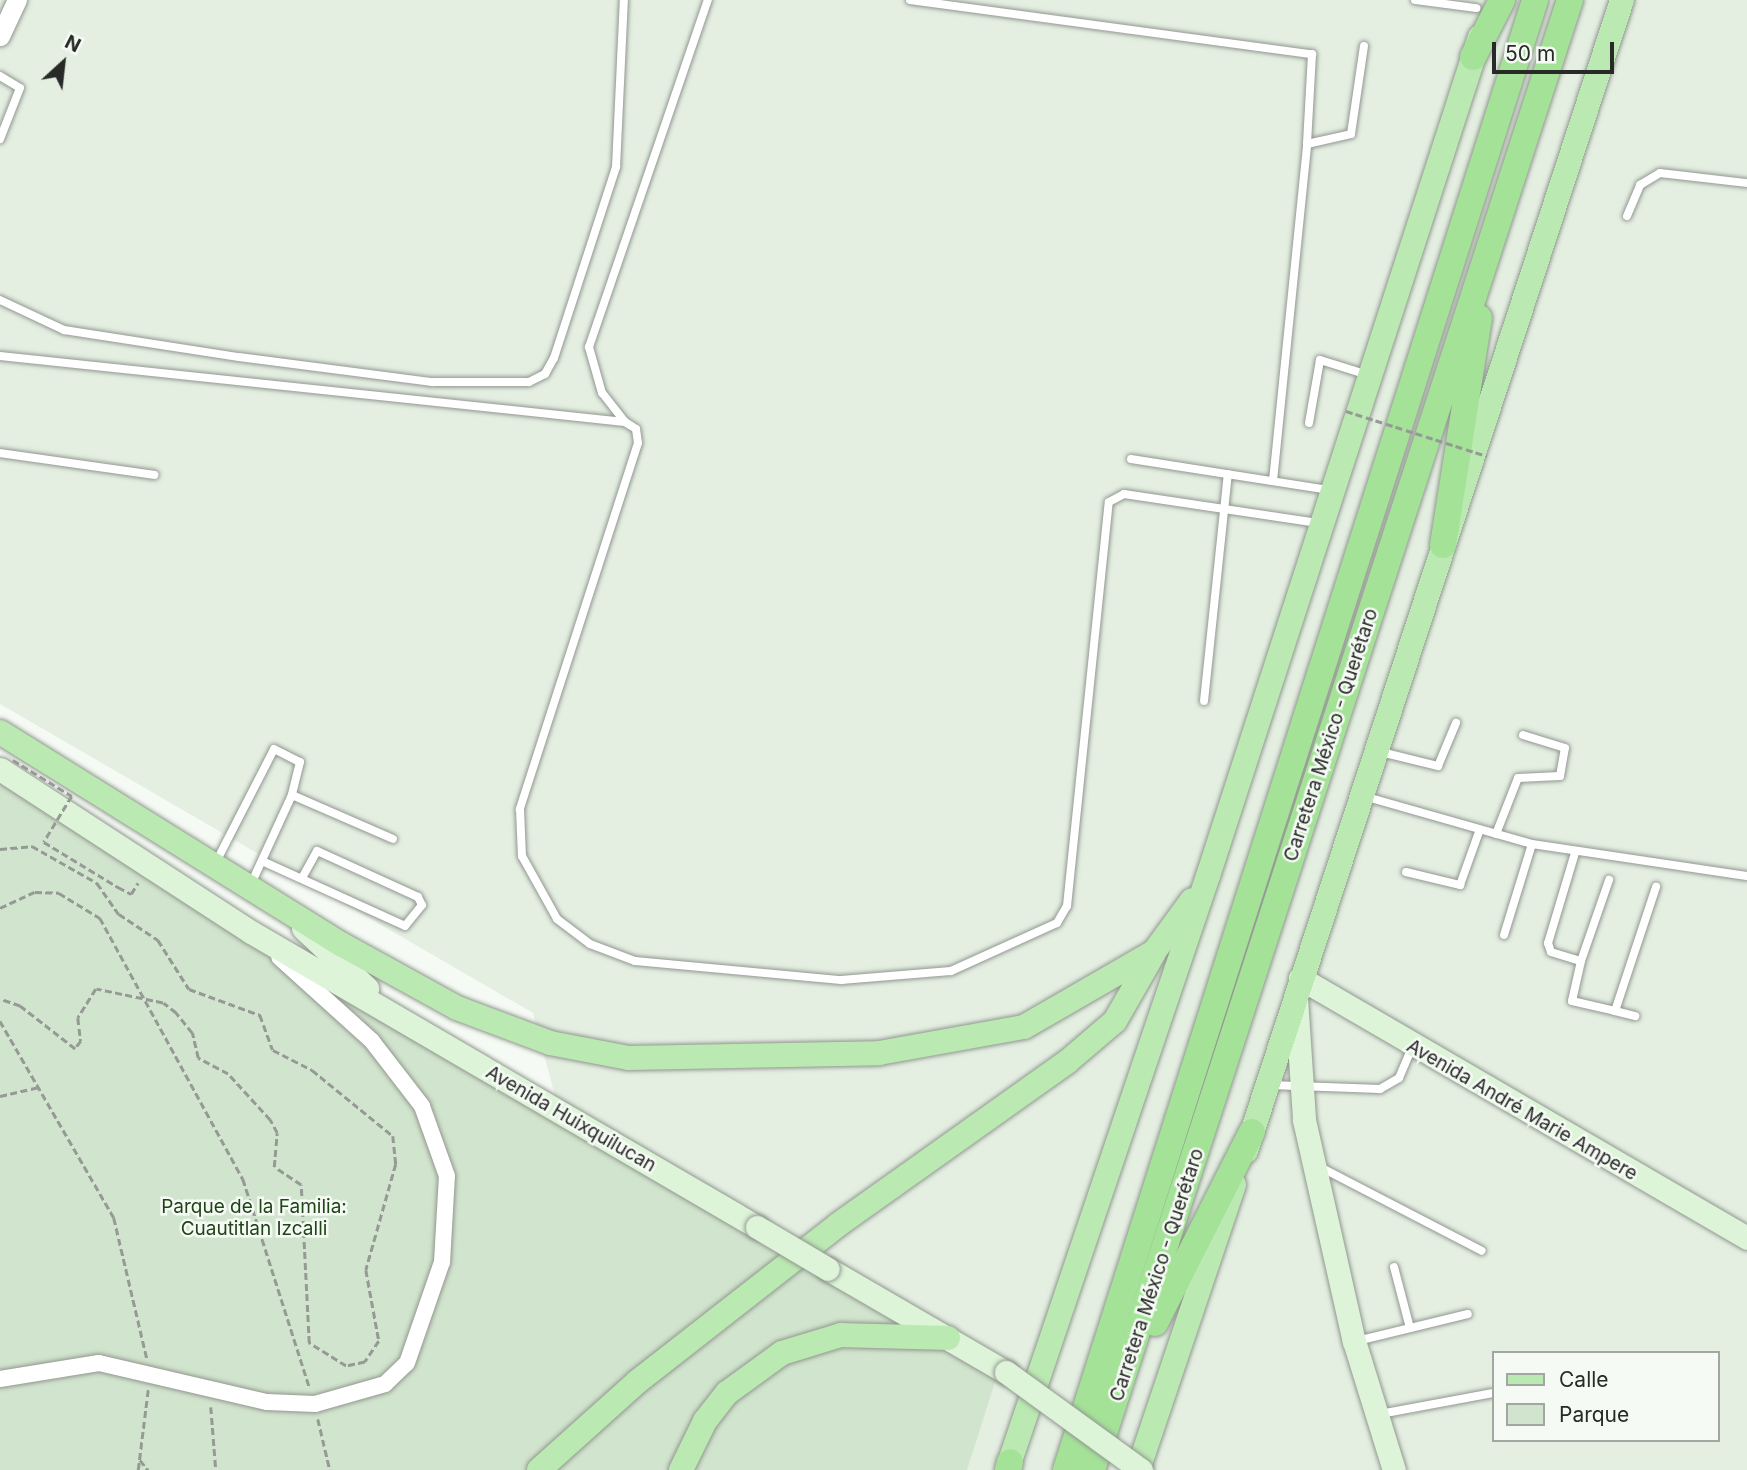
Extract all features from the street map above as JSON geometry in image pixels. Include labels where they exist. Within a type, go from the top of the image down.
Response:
[{"type":"highway","name":"Carretera México - Querétaro","points":[[1066,1470],[1535,0]]},
{"type":"highway","name":"Carretera México - Querétaro","points":[[1092,1470],[1570,0]]},
{"type":"highway","points":[[1473,57],[1487,4]]},
{"type":"highway","points":[[1443,545],[1491,238]]},
{"type":"highway","points":[[1118,1396],[1252,1132]]},
{"type":"main road","points":[[1140,1470],[1622,0]]},
{"type":"main road","points":[[1008,1467],[1209,876],[1473,57]]},
{"type":"main road","points":[[0,732],[276,904],[457,1007],[550,1043],[629,1058],[879,1053],[951,1044],[1024,1027],[1154,953]]},
{"type":"main road","name":"Avenida Huixquilucan","points":[[7,764],[251,932],[1006,1372],[1140,1470]]},
{"type":"main road","points":[[539,1470],[637,1382],[839,1224],[1067,1062],[1115,1021],[1154,953],[1209,876]]},
{"type":"main road","points":[[276,904],[398,1017]]},
{"type":"main road","points":[[1298,984],[1302,1087],[1317,1165],[1354,1341],[1394,1470]]},
{"type":"main road","name":"Avenida André Marie Ampere","points":[[1298,984],[1747,1238]]},
{"type":"main road","points":[[681,1470],[705,1420],[727,1393],[782,1353],[841,1335],[948,1338]]},
{"type":"street","points":[[0,36],[17,0]]},
{"type":"street","points":[[0,1379],[99,1363],[210,1387],[315,1404],[385,1384],[407,1363],[442,1262],[447,1175],[422,1107],[372,1041],[251,932]]},
{"type":"lane","points":[[0,300],[64,330],[239,357],[432,382],[529,382],[545,374],[554,358],[616,167],[624,0]]},
{"type":"lane","points":[[708,0],[589,348],[602,393],[625,422],[636,429],[638,443],[520,809],[522,856],[557,919],[590,944],[635,961],[841,980],[951,971],[1057,923],[1067,906],[1109,502],[1124,494],[1224,504],[1322,524]]},
{"type":"lane","points":[[910,0],[1312,54],[1307,144],[1273,481]]},
{"type":"lane","points":[[1415,0],[1487,4]]},
{"type":"lane","points":[[1307,144],[1351,134],[1364,46]]},
{"type":"lane","points":[[0,76],[20,88],[0,139]]},
{"type":"lane","points":[[1627,216],[1640,185],[1660,173],[1747,183]]},
{"type":"lane","points":[[0,356],[625,422]]},
{"type":"lane","points":[[1309,423],[1320,360],[1371,375]]},
{"type":"lane","points":[[0,453],[154,475]]},
{"type":"lane","points":[[1131,460],[1334,490]]},
{"type":"lane","points":[[1204,701],[1228,474]]},
{"type":"lane","points":[[1375,750],[1438,766],[1456,723]]},
{"type":"lane","points":[[1496,834],[1518,778],[1560,776],[1565,748],[1523,735]]},
{"type":"lane","points":[[214,865],[274,749],[300,762],[292,794],[250,887]]},
{"type":"lane","points":[[292,794],[393,839]]},
{"type":"lane","points":[[1360,795],[1532,844],[1575,853],[1747,876]]},
{"type":"lane","points":[[1406,872],[1460,885],[1480,829]]},
{"type":"lane","points":[[1504,935],[1532,844]]},
{"type":"lane","points":[[262,861],[410,927],[422,905],[418,897],[317,851],[302,878]]},
{"type":"lane","points":[[1575,853],[1548,948],[1581,961]]},
{"type":"lane","points":[[1609,880],[1581,961],[1572,1001],[1635,1016]]},
{"type":"lane","points":[[1615,1012],[1656,887]]},
{"type":"lane","points":[[1267,1084],[1302,1087],[1392,1086],[1412,1048]]},
{"type":"lane","points":[[1317,1165],[1482,1251]]},
{"type":"lane","points":[[1394,1267],[1410,1328]]},
{"type":"lane","points":[[1354,1341],[1468,1314]]},
{"type":"lane","points":[[1377,1414],[1492,1393]]},
{"type":"path","points":[[1346,411],[1487,456]]},
{"type":"path","points":[[7,764],[72,796],[44,842],[131,894]]},
{"type":"path","points":[[0,849],[32,846],[101,886],[119,914],[158,940],[189,989],[260,1014],[273,1051],[312,1070],[393,1136],[399,1153],[366,1270],[379,1341],[365,1362],[345,1366],[309,1343],[301,1185],[274,1167],[275,1127],[228,1073],[198,1058],[192,1032],[176,1013],[146,999],[96,989],[78,1018],[81,1041],[75,1049],[20,1006],[0,999]]},
{"type":"path","points":[[0,908],[35,892],[82,902],[100,918],[243,1179],[315,1404],[330,1470]]},
{"type":"path","points":[[0,1021],[114,1219],[149,1372],[138,1470]]},
{"type":"path","points":[[0,1096],[11,1096],[38,1087]]},
{"type":"path","points":[[210,1387],[216,1470]]},
{"type":"path","points":[[140,1460],[148,1470]]},
{"type":"shaded area","points":[[0,0],[1747,0],[1747,1470],[654,1470],[533,1013],[0,704]]},
{"type":"green space","name":"Parque de la Familia: Cuautitlan Izcalli","points":[[0,765],[996,1379],[967,1470],[0,1470]]}]
